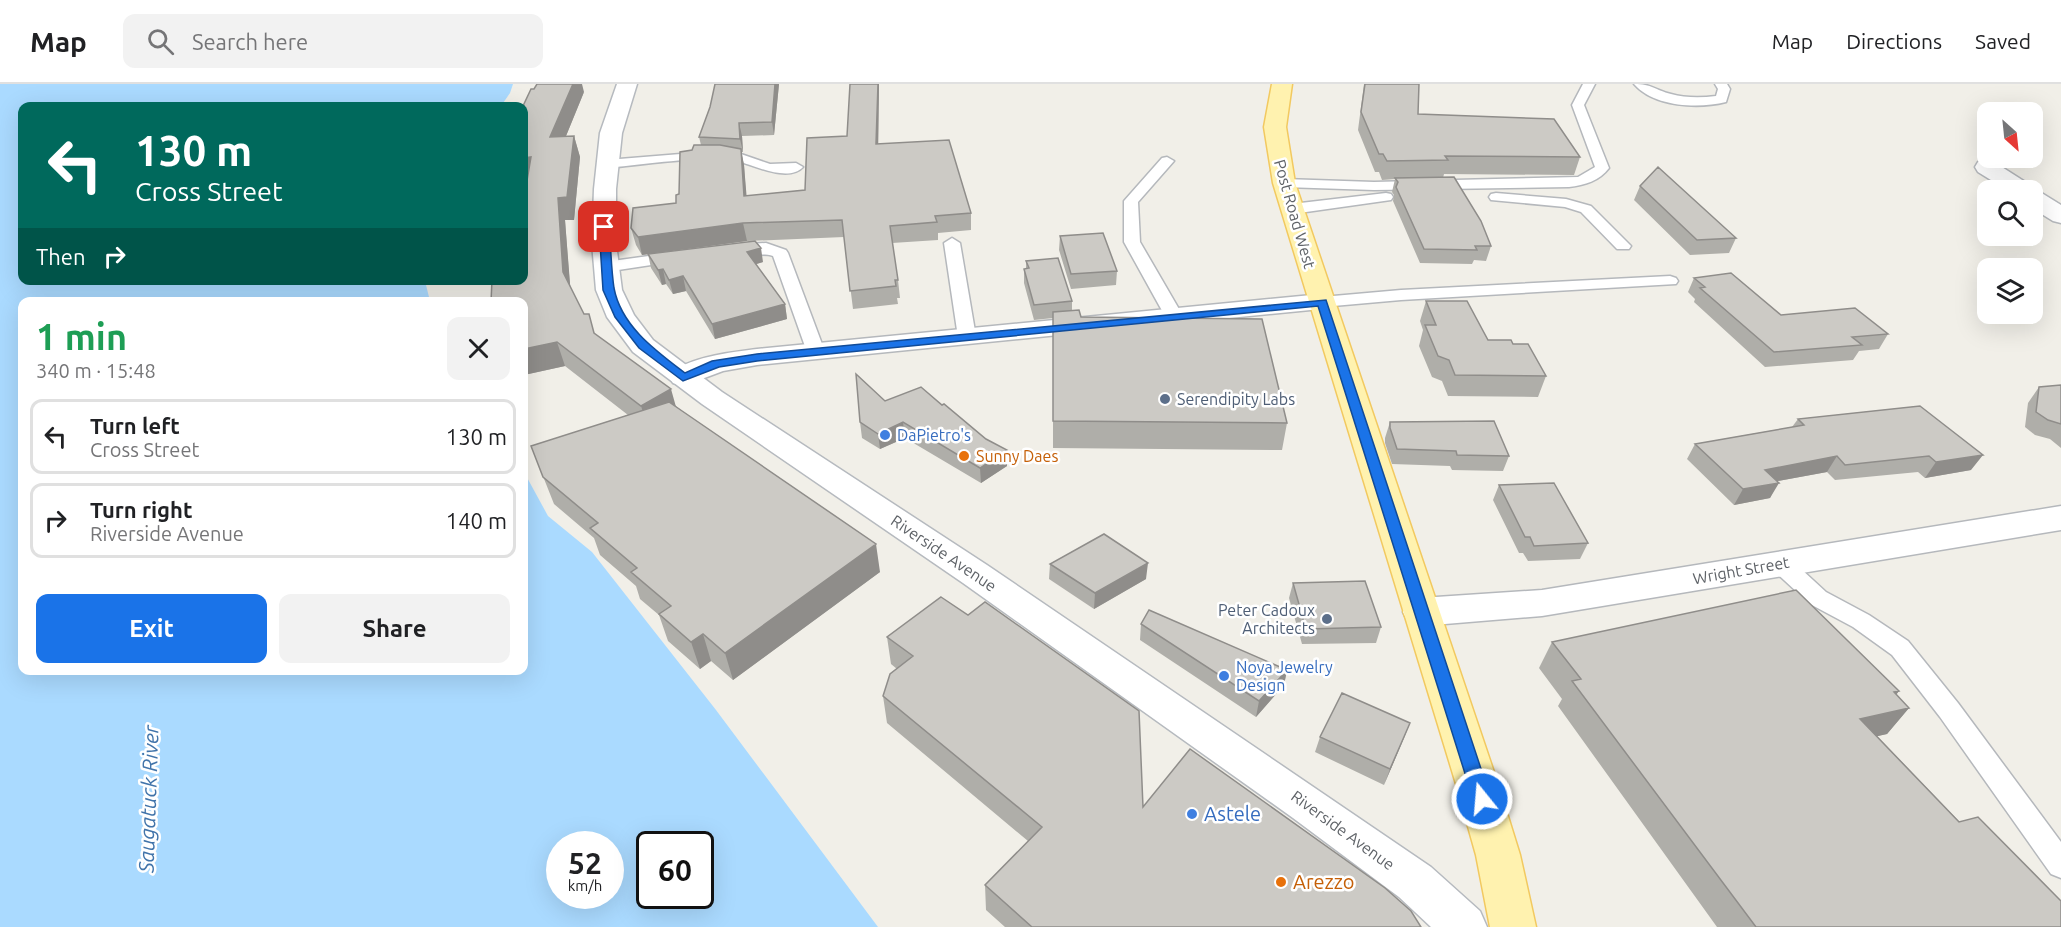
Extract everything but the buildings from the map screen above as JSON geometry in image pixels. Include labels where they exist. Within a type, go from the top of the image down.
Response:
[{"type":"main road","name":"Riverside Avenue","points":[[627,84],[611,133],[604,221],[605,267],[609,290],[629,330],[656,357],[683,377],[975,574],[1298,798],[1415,882],[1464,927]]},
{"type":"main road","name":"Post Road West","points":[[1282,84],[1275,127],[1280,169],[1497,848],[1513,927]]},
{"type":"main road","points":[[1988,168],[2006,180]]},
{"type":"main road","points":[[2043,204],[2061,216]]},
{"type":"main road","points":[[683,377],[716,364],[816,351],[1322,302]]},
{"type":"main road","name":"Wright Street","points":[[1421,612],[1542,603],[2061,518]]},
{"type":"lane","points":[[1288,196],[1374,186],[1569,183],[1596,176],[1602,168],[1578,105],[1589,84]]},
{"type":"lane","points":[[1640,84],[1665,98],[1683,102],[1721,99],[1724,89],[1721,84]]},
{"type":"lane","points":[[607,164],[705,156],[738,157],[768,168],[796,167]]},
{"type":"lane","points":[[1167,161],[1131,201],[1132,242],[1174,316]]},
{"type":"lane","points":[[1288,196],[1374,198],[1425,195],[1502,197],[1566,203],[1586,209],[1623,246]]},
{"type":"lane","points":[[952,243],[967,337]]},
{"type":"lane","points":[[605,267],[756,248],[780,253],[816,351]]},
{"type":"lane","points":[[1322,302],[1401,295],[1670,281]]},
{"type":"lane","points":[[1780,563],[1818,598],[1861,621],[1900,648],[1949,710],[2061,865]]},
{"type":"water","name":"Saugatuck River","points":[[0,84],[513,84],[504,102],[18,102],[18,285],[426,285],[429,297],[18,297],[18,675],[528,675],[528,479],[548,516],[592,552],[716,710],[878,927],[0,927]]},
{"type":"place","name":"Serendipity Labs","points":[[1165,399]]},
{"type":"place","name":"DaPietro's","points":[[885,435]]},
{"type":"place","name":"Sunny Daes","points":[[964,456]]},
{"type":"place","name":"Peter Cadoux Architects","points":[[1327,619]]},
{"type":"place","name":"Noya Jewelry Design","points":[[1224,676]]},
{"type":"place","name":"Astele","points":[[1192,814]]},
{"type":"place","name":"Arezzo","points":[[1281,882]]},
{"type":"route","points":[[604,227],[605,267],[609,290],[621,317],[643,346],[683,377],[716,364],[757,357],[1322,302],[1482,799]]}]
